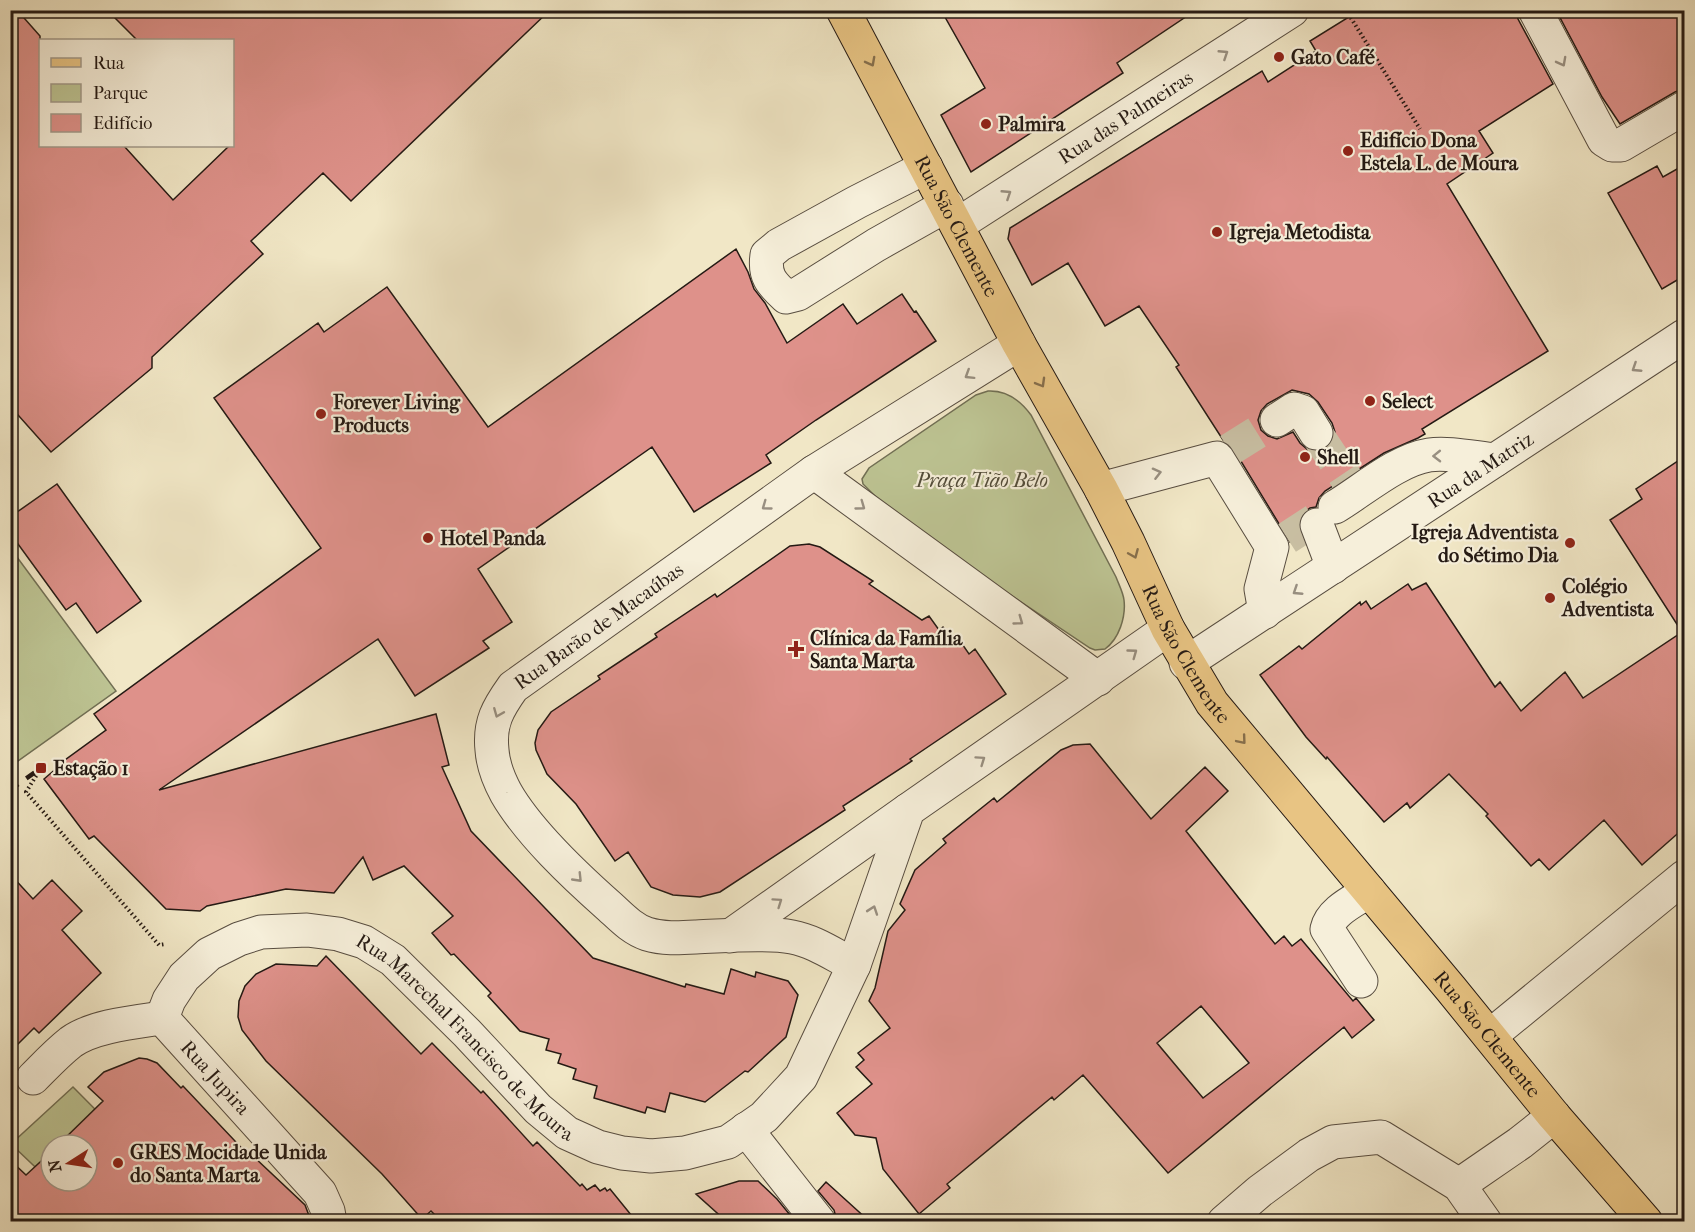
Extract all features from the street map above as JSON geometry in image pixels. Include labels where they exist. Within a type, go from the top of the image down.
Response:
[{"type":"main road","name":"Rua São Clemente","points":[[843,10],[1019,344],[1101,489],[1168,630],[1212,704],[1490,1036],[1554,1116],[1646,1221]]},
{"type":"street","name":"Rua das Palmeiras","points":[[926,166],[779,245],[767,255],[765,269],[773,285],[786,297],[798,294],[876,245],[952,215],[1292,10]]},
{"type":"street","points":[[1535,10],[1604,140],[1611,145],[1621,145],[1684,108]]},
{"type":"street","name":"Rua da Matriz","points":[[1186,663],[1684,336]]},
{"type":"street","name":"Rua Barão de Macaúbas","points":[[730,936],[666,938],[645,933],[631,925],[583,883],[530,826],[507,794],[496,773],[491,736],[496,711],[513,687],[814,472],[1019,344]]},
{"type":"street","points":[[1277,420],[1294,409],[1303,412],[1316,433]]},
{"type":"street","points":[[1101,489],[1223,454],[1280,542],[1261,589],[1265,612]]},
{"type":"street","points":[[1340,502],[1410,462],[1430,455],[1495,460]]},
{"type":"street","points":[[814,472],[1098,679]]},
{"type":"street","points":[[1340,502],[1372,512],[1384,533]]},
{"type":"street","points":[[1333,567],[1340,502]]},
{"type":"street","points":[[730,936],[1168,630]]},
{"type":"street","name":"Rua Marechal Francisco de Moura","points":[[162,1018],[169,1000],[184,977],[209,954],[238,939],[261,932],[307,930],[338,934],[364,942],[393,960],[467,1033],[538,1110],[567,1133],[598,1147],[622,1153],[651,1156],[708,1148],[728,1142],[764,1117],[801,1077],[854,965],[908,810]]},
{"type":"street","points":[[1490,1036],[1684,877]]},
{"type":"street","points":[[1362,981],[1327,929],[1329,922],[1343,908],[1369,891]]},
{"type":"street","points":[[730,936],[789,937],[806,940],[854,965]]},
{"type":"street","points":[[33,1078],[72,1041],[92,1032],[162,1018]]},
{"type":"street","name":"Rua Jupira","points":[[162,1018],[320,1193],[330,1221]]},
{"type":"street","points":[[1459,1185],[1520,1143],[1554,1116]]},
{"type":"street","points":[[746,1129],[819,1221]]},
{"type":"street","points":[[1224,1221],[1309,1155],[1333,1142],[1381,1137],[1459,1185],[1485,1221]]},
{"type":"path","points":[[1346,10],[1420,129]]},
{"type":"path","points":[[41,768],[26,792],[159,945],[170,944]]},
{"type":"green space","name":"Praça Tião Belo","points":[[988,391],[1007,394],[1031,415],[1116,577],[1123,597],[1124,613],[1118,634],[1105,649],[1090,648],[1006,592],[880,501],[863,484],[862,479],[869,468],[976,395]]},
{"type":"green space","points":[[11,549],[116,691],[10,766]]},
{"type":"green space","name":"GRES Mocidade Unida do Santa Marta","points":[[73,1087],[206,1221],[92,1221],[63,1193],[99,1193],[99,1133],[39,1133],[39,1171],[11,1144]]},
{"type":"building","points":[[10,10],[17,10],[40,36],[39,147],[125,147],[173,200],[228,147],[234,147],[234,39],[136,39],[107,10],[550,10],[351,201],[323,173],[251,241],[263,254],[152,357],[152,368],[51,452],[10,406]]},
{"type":"building","points":[[941,10],[1196,10],[1117,63],[1123,73],[971,172],[941,115],[985,88]]},
{"type":"building","points":[[1360,10],[1516,10],[1518,19],[1553,84],[1479,131],[1493,153],[1447,184],[1548,351],[1422,429],[1425,434],[1384,453],[1325,491],[1316,507],[1302,514],[1298,523],[1301,535],[1290,542],[1233,448],[1223,440],[1176,367],[1179,365],[1139,306],[1105,326],[1068,263],[1032,285],[1008,239],[1010,228],[1262,71],[1268,82],[1316,51],[1310,41]],"holes":[[[1292,390],[1309,394],[1318,402],[1332,423],[1335,432],[1333,441],[1325,449],[1317,452],[1308,450],[1293,432],[1277,439],[1261,430],[1258,420],[1267,404]]]},
{"type":"building","points":[[1556,10],[1684,10],[1684,89],[1620,124],[1602,97]]},
{"type":"building","points":[[1684,165],[1684,276],[1662,289],[1608,193],[1657,166],[1663,177]]},
{"type":"building","points":[[736,249],[754,289],[765,303],[787,343],[843,304],[857,324],[902,294],[936,341],[766,455],[771,463],[694,512],[652,447],[478,569],[512,622],[483,641],[489,648],[415,696],[378,639],[159,790],[436,714],[449,765],[442,767],[471,831],[593,958],[685,987],[686,984],[724,994],[731,969],[755,977],[756,972],[788,981],[798,995],[786,1037],[748,1072],[745,1071],[705,1102],[670,1093],[665,1112],[647,1107],[645,1113],[594,1098],[597,1086],[573,1079],[576,1069],[558,1063],[561,1054],[546,1050],[549,1039],[520,1031],[488,996],[491,993],[454,954],[451,955],[432,933],[453,916],[404,866],[373,880],[363,857],[334,893],[286,889],[207,906],[200,911],[166,909],[94,836],[89,839],[44,779],[58,765],[106,730],[94,714],[321,548],[214,398],[318,323],[324,332],[387,287],[488,427]]},
{"type":"building","points":[[1684,457],[1684,828],[1642,865],[1604,820],[1549,870],[1539,859],[1531,866],[1486,816],[1488,814],[1449,774],[1410,808],[1407,803],[1384,822],[1327,757],[1326,759],[1306,737],[1260,675],[1299,646],[1302,649],[1360,602],[1361,605],[1366,601],[1371,609],[1408,584],[1412,590],[1426,583],[1495,687],[1500,682],[1521,711],[1565,672],[1583,698],[1682,632],[1610,520],[1642,499],[1636,489]]},
{"type":"building","points":[[57,484],[141,601],[97,633],[76,603],[66,610],[10,533],[10,517]]},
{"type":"building","points":[[809,544],[820,547],[873,581],[869,584],[922,620],[929,616],[939,630],[943,627],[953,641],[958,638],[969,654],[975,649],[1006,694],[910,759],[912,761],[843,806],[845,810],[720,892],[700,897],[673,895],[651,887],[628,852],[615,861],[576,804],[547,774],[536,750],[538,730],[551,712],[600,679],[598,676],[657,637],[655,634],[715,594],[717,597],[790,546]]},
{"type":"building","points":[[1090,744],[1151,819],[1205,767],[1228,791],[1186,831],[1275,944],[1284,936],[1292,946],[1301,939],[1353,1001],[1356,998],[1374,1020],[1352,1038],[1344,1027],[1168,1173],[1083,1075],[1054,1100],[1052,1097],[947,1184],[950,1188],[919,1214],[883,1169],[876,1138],[855,1135],[837,1113],[872,1084],[856,1067],[864,1060],[858,1053],[890,1028],[869,1001],[875,988],[888,931],[905,910],[900,904],[915,870],[946,843],[943,839],[994,798],[997,802],[1061,750],[1073,745]],"holes":[[[1201,1006],[1249,1063],[1203,1098],[1157,1043]]]},
{"type":"building","points":[[10,874],[33,899],[52,880],[82,911],[62,930],[101,973],[39,1033],[34,1028],[10,1052]]},
{"type":"building","points":[[326,956],[421,1054],[432,1043],[481,1093],[483,1091],[533,1146],[537,1142],[580,1186],[582,1184],[587,1190],[595,1185],[600,1191],[605,1188],[607,1191],[610,1189],[636,1221],[441,1221],[431,1211],[422,1219],[382,1174],[266,1061],[242,1030],[238,1017],[239,1001],[245,986],[256,974],[276,964],[317,966]]},
{"type":"building","points":[[139,1058],[157,1063],[181,1088],[183,1086],[251,1158],[253,1156],[305,1205],[311,1221],[10,1221],[10,1160],[26,1175],[39,1163],[39,1193],[99,1193],[99,1133],[70,1133],[103,1101],[88,1087],[104,1072]]},
{"type":"building","points":[[739,1181],[758,1181],[795,1221],[726,1221],[696,1194]]},
{"type":"building","points":[[826,1182],[869,1221],[837,1221],[834,1210],[818,1191]]},
{"type":"tunnel","points":[[1229,450],[1277,420]]},
{"type":"tunnel","points":[[1316,433],[1350,484]]},
{"type":"tunnel","points":[[1287,538],[1335,507]]},
{"type":"railway","points":[[10,790],[41,768]]},
{"type":"place","name":"Gato Café","points":[[1279,57]]},
{"type":"place","name":"Palmira","points":[[986,124]]},
{"type":"place","name":"Edifício Dona Estela L. de Moura","points":[[1348,151]]},
{"type":"place","name":"Igreja Metodista","points":[[1217,232]]},
{"type":"place","name":"Select","points":[[1370,401]]},
{"type":"place","name":"Forever Living Products","points":[[321,414]]},
{"type":"place","name":"Shell","points":[[1305,457]]},
{"type":"place","name":"Hotel Panda","points":[[428,538]]},
{"type":"place","name":"Igreja Adventista do Sétimo Dia","points":[[1570,543]]},
{"type":"place","name":"Colégio Adventista","points":[[1550,598]]},
{"type":"place","name":"Clínica da Família Santa Marta","points":[[796,649]]},
{"type":"place","name":"Estação 1","points":[[41,768]]},
{"type":"place","name":"GRES Mocidade Unida do Santa Marta","points":[[118,1163]]}]
